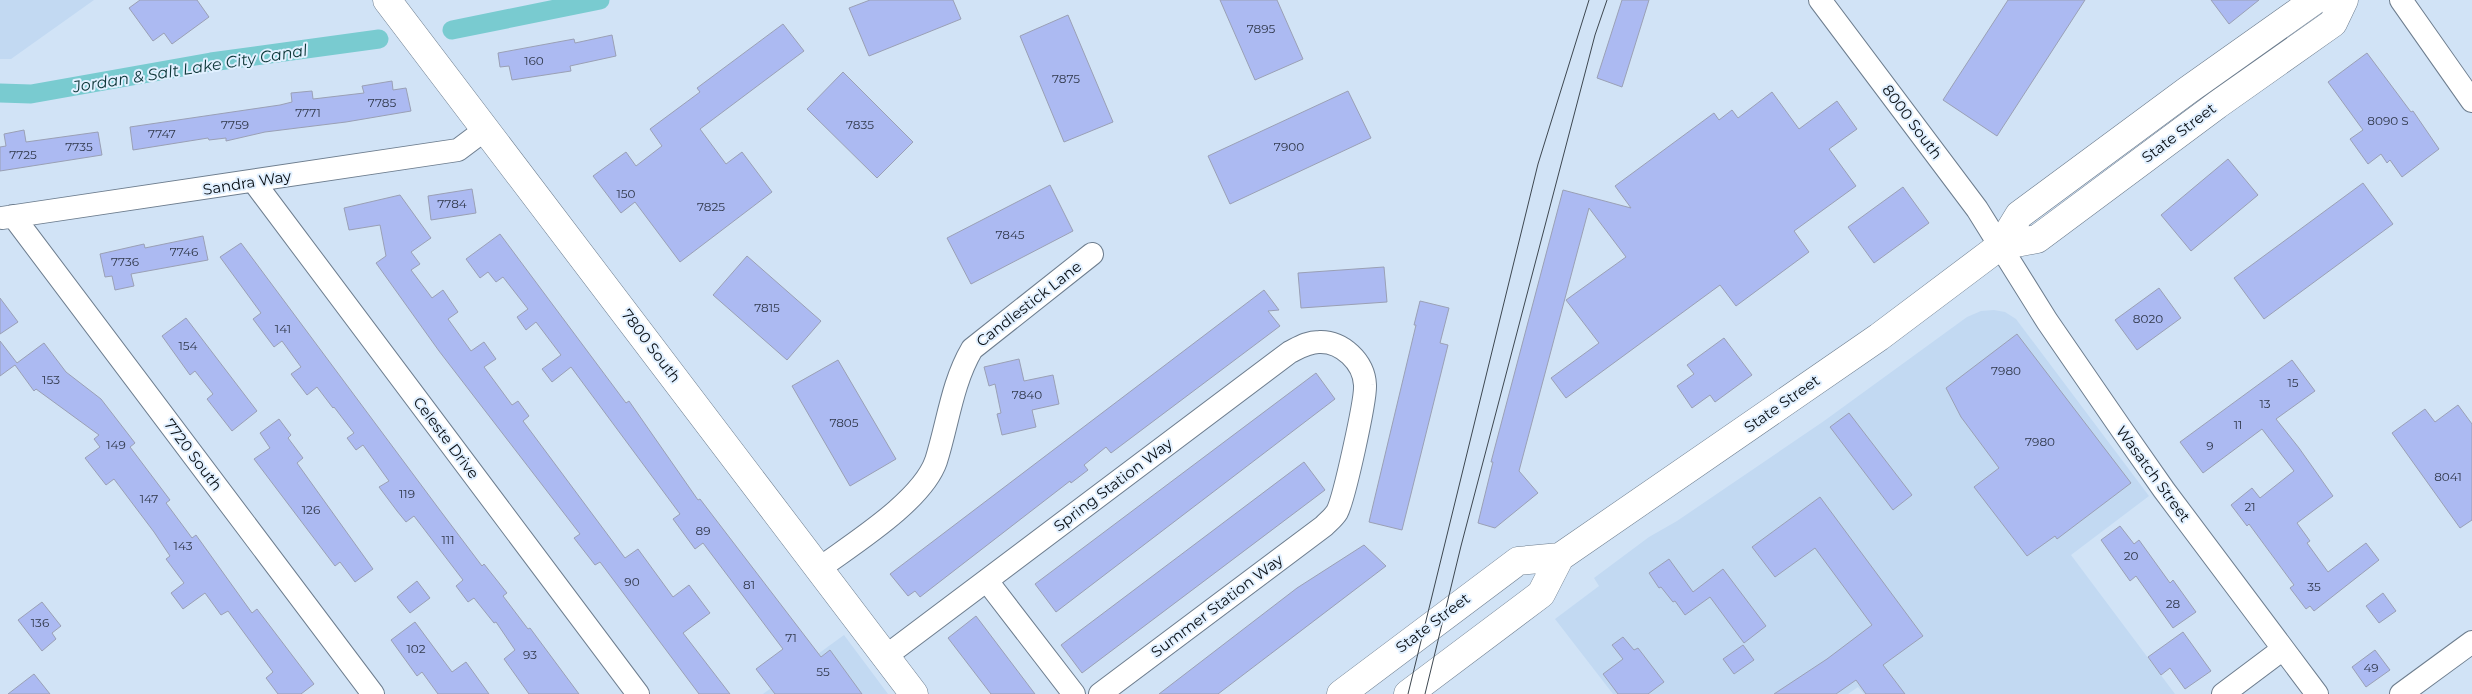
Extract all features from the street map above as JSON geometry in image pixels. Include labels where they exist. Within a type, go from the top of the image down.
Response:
[{"type":"main road","name":"7800 South","points":[[387,0],[914,694]]},
{"type":"main road","name":"State Street","points":[[1408,694],[1541,594],[1560,556],[1678,473],[1804,390],[2000,246],[2019,215],[2188,90],[2315,0]]},
{"type":"main road","name":"State Street","points":[[2000,246],[2037,239],[2217,105],[2333,23],[2344,0]]},
{"type":"main road","name":"State Street","points":[[1341,694],[1518,561],[1560,556]]},
{"type":"street","name":"8000 South","points":[[1820,0],[1959,184],[2000,246]]},
{"type":"street","points":[[2401,0],[2472,101]]},
{"type":"street","name":"Sandra Way","points":[[6,218],[458,150],[486,129]]},
{"type":"street","name":"Celeste Drive","points":[[254,182],[638,694]]},
{"type":"street","name":"7720 South","points":[[6,218],[373,694]]},
{"type":"street","name":"Wasatch Street","points":[[2000,246],[2047,321],[2132,445],[2317,694]]},
{"type":"street","name":"Candlestick Lane","points":[[820,568],[898,509],[926,481],[935,462],[960,368],[972,349],[1092,254]]},
{"type":"street","name":"Spring Station Way","points":[[886,656],[1290,352],[1304,344],[1320,342],[1335,345],[1349,353],[1360,367],[1365,384],[1364,403],[1340,504],[1332,518]]},
{"type":"street","name":"Summer Station Way","points":[[1100,694],[1332,518]]},
{"type":"street","points":[[987,581],[1074,694]]},
{"type":"street","points":[[2401,694],[2472,642]]},
{"type":"street","points":[[2223,694],[2283,649]]},
{"type":"shaded area","points":[[0,0],[94,0],[11,59],[0,59]]},
{"type":"shaded area","points":[[1994,310],[2005,312],[2016,319],[2149,496],[2071,555],[2175,694],[1864,694],[1858,687],[1848,694],[1613,694],[1555,619],[1599,586],[1594,578],[1649,537],[1677,521],[1824,421],[1967,317],[1981,311]]},
{"type":"shaded area","points":[[844,635],[888,694],[763,694]]},
{"type":"building","points":[[140,0],[197,0],[209,17],[172,44],[164,33],[153,41],[129,8]]},
{"type":"building","points":[[870,0],[953,0],[961,19],[869,56],[849,8]]},
{"type":"building","points":[[1220,0],[1277,0],[1303,59],[1255,80]]},
{"type":"building","points":[[1622,0],[1649,0],[1622,87],[1597,78]]},
{"type":"building","points":[[2008,0],[2085,0],[1997,136],[1943,100]]},
{"type":"building","points":[[2211,0],[2259,0],[2229,24]]},
{"type":"building","points":[[1068,15],[1113,122],[1064,142],[1020,36]]},
{"type":"building","points":[[783,24],[804,51],[700,129],[726,164],[742,152],[772,192],[680,262],[635,202],[621,213],[593,176],[626,152],[636,166],[662,146],[650,129],[700,92],[697,88]]},
{"type":"building","points":[[612,35],[616,56],[570,66],[571,71],[512,80],[509,66],[500,67],[498,53],[574,39],[575,43]]},
{"type":"building","points":[[2367,53],[2411,112],[2413,111],[2439,149],[2402,177],[2390,160],[2387,163],[2381,154],[2368,164],[2350,139],[2363,130],[2328,82]]},
{"type":"building","points":[[843,72],[913,142],[877,178],[807,109]]},
{"type":"building","points":[[392,81],[393,90],[406,88],[411,111],[346,122],[265,132],[226,141],[226,138],[209,140],[208,138],[133,150],[130,127],[280,105],[292,102],[291,93],[312,91],[313,99],[364,93],[362,86]]},
{"type":"building","points":[[1348,91],[1371,138],[1230,204],[1208,156]]},
{"type":"building","points":[[1772,92],[1799,129],[1837,101],[1857,129],[1829,149],[1856,186],[1794,231],[1809,252],[1736,306],[1720,285],[1566,398],[1551,378],[1599,343],[1566,300],[1626,257],[1589,208],[1519,471],[1538,493],[1495,528],[1478,523],[1493,462],[1491,462],[1563,190],[1631,208],[1615,186],[1714,113],[1719,120],[1732,110],[1738,118]]},
{"type":"building","points":[[24,130],[26,142],[98,132],[102,155],[0,171],[0,147],[6,146],[4,134]]},
{"type":"building","points":[[2228,159],[2258,195],[2191,251],[2161,215]]},
{"type":"building","points":[[2363,183],[2393,224],[2264,319],[2234,278]]},
{"type":"building","points":[[1050,185],[1073,231],[971,284],[947,238]]},
{"type":"building","points":[[1903,187],[1929,223],[1874,263],[1848,227]]},
{"type":"building","points":[[472,189],[476,213],[431,220],[428,196]]},
{"type":"building","points":[[400,195],[431,238],[411,252],[420,264],[411,270],[432,298],[443,290],[458,312],[448,319],[471,351],[484,342],[496,359],[484,367],[512,405],[518,401],[529,416],[523,421],[625,558],[638,549],[673,597],[689,585],[710,613],[683,633],[730,694],[699,694],[600,562],[595,565],[574,538],[580,534],[439,351],[376,263],[386,256],[380,225],[349,230],[344,208]]},
{"type":"building","points":[[500,234],[626,403],[629,401],[698,500],[700,499],[821,657],[830,650],[862,694],[775,694],[756,669],[783,649],[703,543],[695,549],[673,519],[680,514],[571,367],[552,382],[542,369],[561,355],[536,322],[526,330],[517,317],[528,309],[503,277],[496,282],[488,272],[480,278],[466,259]]},
{"type":"building","points":[[203,236],[208,260],[131,274],[134,286],[115,290],[112,276],[105,277],[100,254],[144,244],[145,248]]},
{"type":"building","points":[[241,243],[482,566],[484,564],[507,593],[503,596],[528,629],[530,628],[579,694],[529,694],[504,659],[515,650],[496,622],[494,623],[474,598],[468,602],[456,586],[463,580],[414,516],[406,522],[379,487],[389,481],[363,445],[356,450],[347,438],[354,433],[317,387],[307,395],[291,374],[301,367],[282,341],[274,347],[253,319],[261,313],[220,257]]},
{"type":"building","points":[[747,256],[821,321],[787,360],[713,295]]},
{"type":"building","points":[[1384,267],[1387,302],[1301,308],[1298,273]]},
{"type":"building","points":[[2159,288],[2181,318],[2137,350],[2115,320]]},
{"type":"building","points":[[1264,290],[1279,310],[1268,311],[1280,326],[1111,453],[1106,447],[1084,465],[1088,470],[1071,483],[1070,481],[920,597],[915,591],[908,596],[890,574]]},
{"type":"building","points":[[0,298],[18,322],[0,334]]},
{"type":"building","points":[[1420,301],[1449,308],[1440,343],[1448,345],[1402,530],[1369,522]]},
{"type":"building","points":[[186,318],[257,411],[232,431],[207,399],[213,394],[195,371],[190,375],[162,336]]},
{"type":"building","points":[[2017,334],[2131,483],[2057,539],[2055,536],[2027,556],[1974,487],[1999,468],[1961,417],[1946,388]]},
{"type":"building","points":[[1724,338],[1752,375],[1715,402],[1710,395],[1692,408],[1677,386],[1694,374],[1687,365]]},
{"type":"building","points":[[0,341],[17,363],[44,343],[66,372],[101,399],[135,443],[130,447],[170,500],[166,503],[192,538],[196,535],[252,613],[257,609],[314,684],[301,694],[278,694],[266,678],[273,672],[228,611],[221,615],[205,593],[183,609],[171,593],[184,583],[166,559],[170,556],[114,479],[106,485],[85,458],[100,447],[94,439],[99,435],[36,389],[34,391],[15,365],[0,376]]},
{"type":"building","points":[[1019,359],[1024,381],[1053,375],[1059,404],[1032,410],[1036,427],[1002,435],[997,414],[1001,413],[995,384],[989,386],[984,367]]},
{"type":"building","points":[[838,360],[896,459],[850,486],[792,386]]},
{"type":"building","points":[[2292,360],[2315,391],[2276,419],[2333,496],[2297,523],[2310,541],[2307,543],[2328,572],[2366,543],[2379,560],[2314,611],[2310,606],[2306,609],[2290,588],[2294,585],[2249,524],[2247,526],[2231,505],[2252,488],[2260,498],[2294,471],[2262,429],[2203,473],[2180,442]]},
{"type":"building","points":[[1316,373],[1335,399],[1056,612],[1035,584]]},
{"type":"building","points":[[2458,405],[2472,424],[2472,520],[2460,528],[2392,433],[2425,409],[2435,422]]},
{"type":"building","points":[[1849,413],[1912,495],[1893,510],[1830,427]]},
{"type":"building","points":[[279,419],[291,435],[288,438],[303,458],[297,463],[373,569],[355,582],[340,562],[335,566],[254,459],[270,448],[260,433]]},
{"type":"building","points":[[1304,462],[1325,490],[1082,673],[1061,645]]},
{"type":"building","points":[[1820,497],[1923,636],[1883,665],[1905,694],[1866,694],[1856,680],[1836,694],[1774,694],[1827,659],[1872,625],[1815,548],[1775,577],[1752,547]]},
{"type":"building","points":[[2120,526],[2134,544],[2139,540],[2170,583],[2173,580],[2196,612],[2173,628],[2136,576],[2130,581],[2101,540]]},
{"type":"building","points":[[1364,545],[1386,566],[1218,694],[1159,694],[1297,588]]},
{"type":"building","points":[[1669,559],[1693,592],[1723,569],[1766,626],[1744,643],[1710,597],[1685,615],[1675,601],[1673,602],[1661,587],[1659,588],[1649,573]]},
{"type":"building","points":[[417,581],[430,598],[410,613],[397,597]]},
{"type":"building","points":[[2383,593],[2396,611],[2379,623],[2366,606]]},
{"type":"building","points":[[42,602],[61,626],[52,633],[56,639],[42,651],[18,620]]},
{"type":"building","points":[[976,616],[1035,694],[991,694],[948,638]]},
{"type":"building","points":[[415,622],[452,672],[466,662],[489,694],[438,694],[422,672],[417,676],[391,640]]},
{"type":"building","points":[[2183,632],[2211,671],[2185,689],[2170,668],[2161,675],[2148,657]]},
{"type":"building","points":[[1623,637],[1634,650],[1638,648],[1664,682],[1648,694],[1618,694],[1603,674],[1623,659],[1612,645]]},
{"type":"building","points":[[1743,645],[1754,660],[1734,674],[1723,659]]},
{"type":"building","points":[[2375,650],[2390,670],[2366,687],[2352,667]]},
{"type":"building","points":[[34,674],[50,694],[8,694]]},
{"type":"waterway","name":"Jordan & Salt Lake City Canal","points":[[452,30],[600,0]]},
{"type":"waterway","name":"Jordan & Salt Lake City Canal","points":[[0,93],[31,94],[211,62],[379,39]]},
{"type":"tram line","points":[[1408,694],[1538,164],[1589,0]]},
{"type":"tram line","points":[[1425,694],[1461,546],[1595,35],[1607,0]]}]
